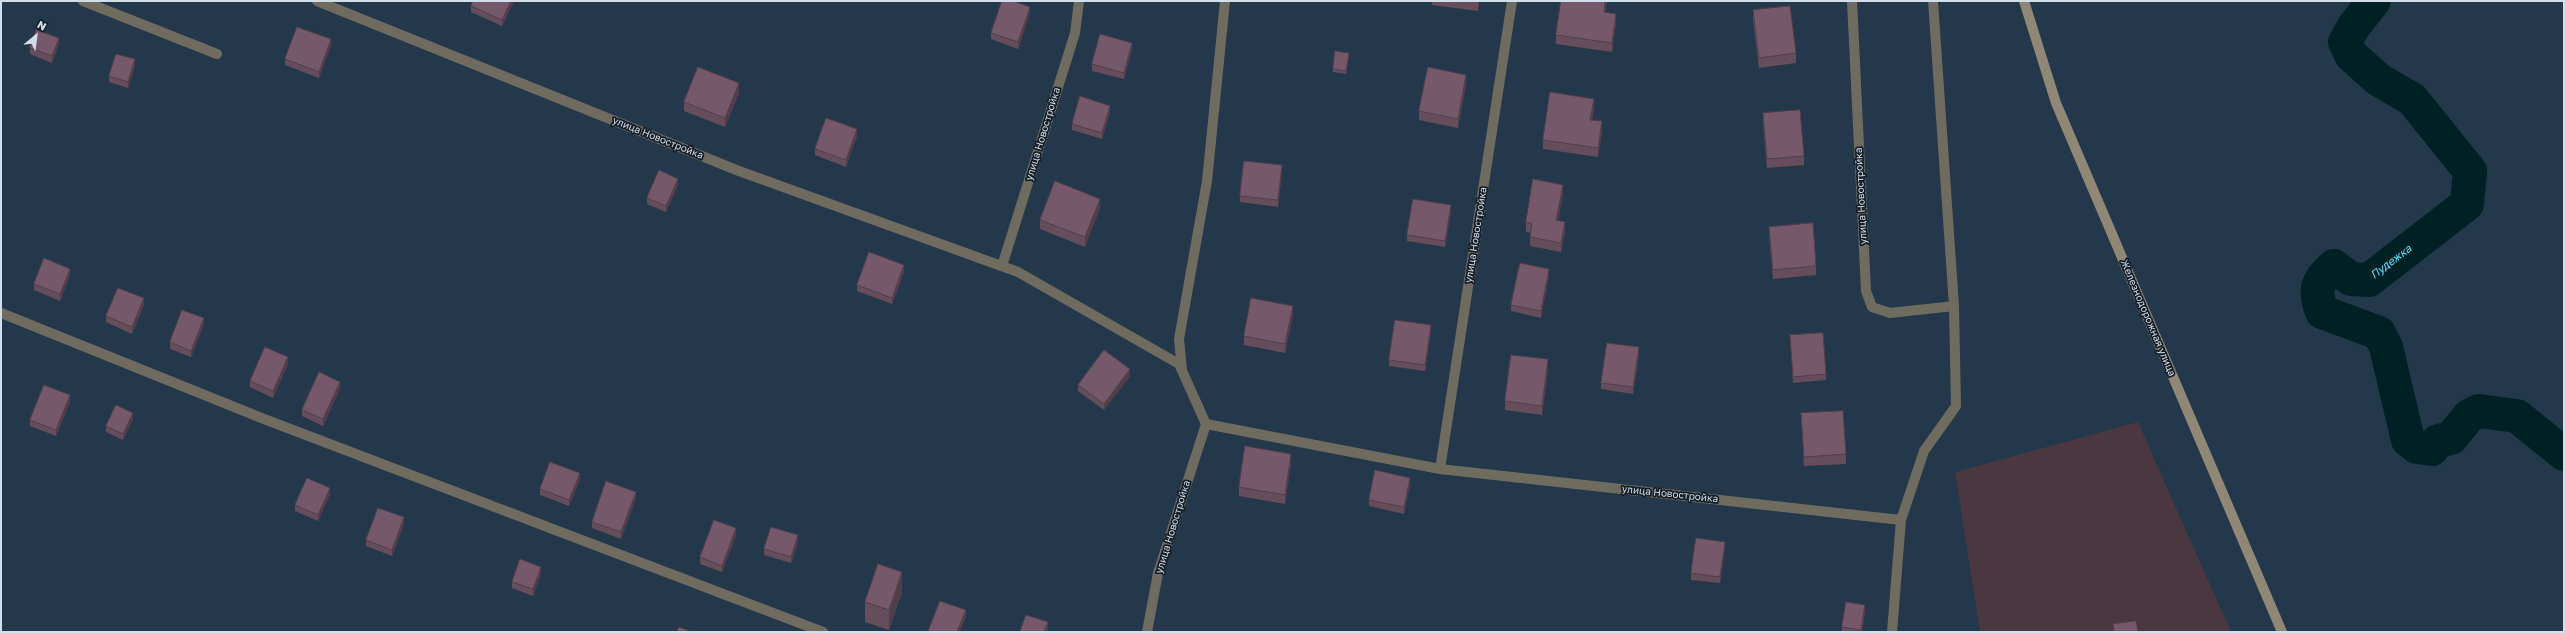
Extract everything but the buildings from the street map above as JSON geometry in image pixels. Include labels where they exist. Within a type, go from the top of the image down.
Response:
[{"type":"street","points":[[83,1],[217,54]]},
{"type":"street","name":"улица Новостройка","points":[[317,1],[739,171],[1018,272],[1166,355],[1179,364],[1206,424],[1158,573],[1148,632]]},
{"type":"street","name":"улица Новостройка","points":[[1002,266],[1075,33],[1079,1]]},
{"type":"street","name":"улица Новостройка","points":[[1182,370],[1180,339],[1207,181],[1225,1]]},
{"type":"street","name":"улица Новостройка","points":[[1440,469],[1512,1]]},
{"type":"street","name":"улица Новостройка","points":[[1852,1],[1866,291],[1872,307],[1890,313],[1954,306]]},
{"type":"street","points":[[1892,632],[1901,520],[1924,451],[1956,406],[1954,306],[1933,1]]},
{"type":"street","name":"Железнодорожная улица","points":[[2024,1],[2056,103],[2282,632]]},
{"type":"street","points":[[1,313],[272,422],[823,632]]},
{"type":"street","name":"улица Новостройка","points":[[1206,424],[1440,469],[1901,520]]},
{"type":"shaded area","points":[[2138,422],[2231,632],[1980,632],[1955,472]]},
{"type":"waterway","name":"Пудежка","points":[[2374,1],[2354,26],[2345,42],[2351,55],[2379,80],[2412,99],[2470,171],[2467,204],[2369,280],[2351,279],[2334,266],[2323,276],[2318,286],[2318,298],[2322,312],[2379,333],[2386,347],[2408,440],[2417,447],[2432,449],[2438,441],[2451,438],[2469,416],[2479,411],[2517,416],[2564,454]]}]
